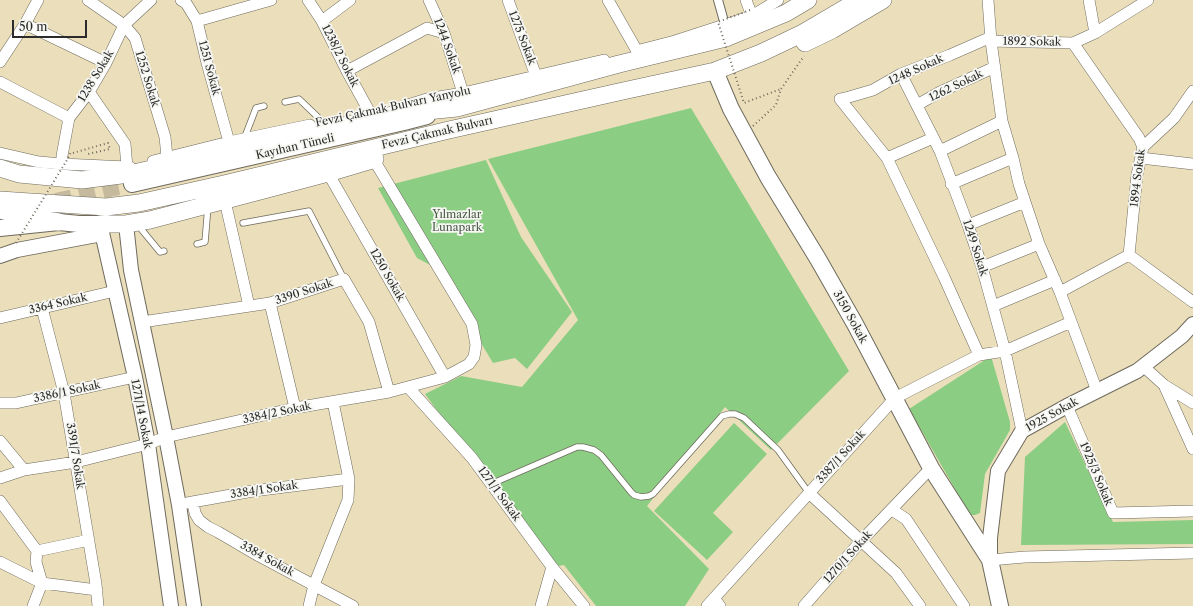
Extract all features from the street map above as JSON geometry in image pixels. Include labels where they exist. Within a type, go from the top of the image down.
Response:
[{"type":"main road","name":"Fevzi Çakmak Bulvarı","points":[[0,168],[19,174],[82,180],[129,174],[619,64],[726,38],[786,13],[808,0]]},
{"type":"main road","name":"Fevzi Çakmak Bulvarı","points":[[0,200],[106,207],[139,204],[623,90],[716,75],[801,34],[859,0]]},
{"type":"main road","points":[[0,210],[40,219],[79,224],[101,229],[150,220],[374,160],[716,75],[785,53],[832,30],[883,0]]},
{"type":"main road","points":[[761,53],[785,53]]},
{"type":"main road","name":"3150 Sokak","points":[[716,75],[731,109],[768,177],[818,259],[855,324],[931,468],[990,560]]},
{"type":"main road","name":"Kayıhan Tüneli","points":[[132,184],[404,122],[460,100]]},
{"type":"main road","points":[[0,228],[59,222]]},
{"type":"main road","points":[[990,560],[1000,606]]},
{"type":"street","points":[[0,62],[25,24],[38,0]]},
{"type":"street","name":"1252 Sokak","points":[[88,0],[124,25],[135,38],[165,137],[167,157]]},
{"type":"street","name":"1238 Sokak","points":[[65,158],[69,118],[89,92],[106,63],[124,25],[152,0]]},
{"type":"street","name":"1251 Sokak","points":[[181,0],[186,3],[197,21],[207,64],[229,142]]},
{"type":"street","points":[[197,21],[271,0]]},
{"type":"street","name":"1238/2 Sokak","points":[[308,0],[322,21],[370,113]]},
{"type":"street","points":[[322,21],[350,0]]},
{"type":"street","name":"1244 Sokak","points":[[429,0],[444,33],[460,100]]},
{"type":"street","name":"1275 Sokak","points":[[508,0],[536,76]]},
{"type":"street","points":[[718,0],[725,25]]},
{"type":"street","name":"Fevzi Çakmak Bulvarı Yanyolu","points":[[0,152],[39,162],[65,158],[127,168],[244,138],[396,109],[426,99],[460,100],[536,76],[675,41],[725,25],[749,9],[778,0]]},
{"type":"street","points":[[988,0],[991,39],[1002,121],[1019,184],[1039,244],[1060,292],[1097,391]]},
{"type":"street","points":[[1089,0],[1095,32]]},
{"type":"street","points":[[1073,43],[1095,32],[1148,0]]},
{"type":"street","points":[[611,1],[637,51]]},
{"type":"street","points":[[25,24],[106,63]]},
{"type":"street","points":[[347,71],[427,28],[444,33]]},
{"type":"street","name":"1892 Sokak","points":[[991,39],[1073,43]]},
{"type":"street","name":"1248 Sokak","points":[[887,158],[840,99],[873,90],[901,74],[991,39]]},
{"type":"street","name":"1894 Sokak","points":[[1073,43],[1139,138],[1143,147],[1137,175],[1129,255]]},
{"type":"street","name":"1262 Sokak","points":[[917,105],[940,92],[995,67]]},
{"type":"street","name":"1249 Sokak","points":[[901,74],[940,151],[968,225],[982,267],[1005,351],[1022,431]]},
{"type":"street","points":[[0,82],[69,118]]},
{"type":"street","points":[[1143,147],[1174,118],[1193,91]]},
{"type":"street","points":[[89,92],[125,144],[127,168]]},
{"type":"street","points":[[940,151],[1002,121]]},
{"type":"street","points":[[933,138],[887,158],[944,277],[979,355]]},
{"type":"street","points":[[952,184],[1013,158]]},
{"type":"street","points":[[1141,158],[1193,164]]},
{"type":"street","name":"3384/2 Sokak","points":[[0,478],[24,470],[76,462],[148,444],[166,437],[296,408],[389,392],[445,377],[469,364],[474,357],[476,345],[472,324],[374,160]]},
{"type":"street","name":"1250 Sokak","points":[[328,173],[445,377]]},
{"type":"street","points":[[968,225],[1025,202]]},
{"type":"street","points":[[216,203],[249,306]]},
{"type":"street","points":[[131,223],[131,270],[179,505],[194,606]]},
{"type":"street","points":[[0,256],[16,250],[101,229]]},
{"type":"street","name":"1271/14 Sokak","points":[[101,229],[135,377],[148,444],[171,606]]},
{"type":"street","points":[[982,267],[1039,244]]},
{"type":"street","points":[[1060,292],[1129,255],[1193,302]]},
{"type":"street","name":"3390 Sokak","points":[[142,322],[270,303],[344,279],[368,322],[389,392]]},
{"type":"street","points":[[993,306],[1055,280]]},
{"type":"street","name":"3364 Sokak","points":[[0,318],[115,291]]},
{"type":"street","points":[[270,303],[296,408]]},
{"type":"street","name":"3391/7 Sokak","points":[[42,308],[64,393],[97,590],[98,606]]},
{"type":"street","name":"3387/1 Sokak","points":[[714,603],[809,493],[895,398],[979,355],[1005,351],[1071,322]]},
{"type":"street","name":"1925 Sokak","points":[[990,560],[990,538],[998,471],[1022,431],[1067,406],[1137,371],[1182,336],[1193,324]]},
{"type":"street","points":[[1143,366],[1164,386],[1193,403]]},
{"type":"street","name":"3386/1 Sokak","points":[[0,403],[16,403],[135,377]]},
{"type":"street","points":[[1164,386],[1193,448]]},
{"type":"street","name":"1271/1 Sokak","points":[[408,387],[472,458],[552,567],[584,606]]},
{"type":"street","points":[[309,606],[314,585],[348,500],[349,479],[333,402]]},
{"type":"street","name":"1925/3 Sokak","points":[[1067,406],[1113,513],[1193,511]]},
{"type":"street","points":[[0,441],[24,470]]},
{"type":"street","name":"1270/1 Sokak","points":[[804,606],[861,542],[931,468]]},
{"type":"street","name":"3384/1 Sokak","points":[[179,505],[253,490],[349,479]]},
{"type":"street","points":[[809,493],[896,573],[920,606]]},
{"type":"street","points":[[0,501],[37,551],[36,562],[42,583],[33,606]]},
{"type":"street","name":"3384 Sokak","points":[[193,502],[195,514],[199,520],[208,527],[353,606]]},
{"type":"street","points":[[892,510],[906,519],[964,606]]},
{"type":"street","points":[[37,551],[89,540]]},
{"type":"street","points":[[990,560],[1025,557],[1193,553]]},
{"type":"street","points":[[0,562],[42,583],[97,590]]},
{"type":"street","points":[[541,606],[552,567]]},
{"type":"lane","points":[[285,102],[299,100],[324,122]]},
{"type":"lane","points":[[244,138],[256,108],[264,106]]},
{"type":"lane","points":[[197,244],[206,242],[216,203]]},
{"type":"lane","points":[[243,223],[309,211],[344,279]]},
{"type":"lane","points":[[131,223],[160,252],[164,251]]},
{"type":"lane","points":[[491,484],[577,447],[583,447],[594,450],[601,455],[634,495],[642,497],[650,496],[722,416],[735,414],[744,418],[778,450],[809,493]]},
{"type":"path","points":[[749,9],[718,22],[744,103],[781,89]]},
{"type":"path","points":[[745,134],[776,105],[781,89],[817,37]]},
{"type":"path","points":[[16,243],[65,158],[108,143],[110,149],[81,156]]},
{"type":"path","points":[[65,158],[74,158]]},
{"type":"green space","points":[[691,108],[849,371],[771,450],[725,407],[647,506],[709,569],[685,606],[596,606],[564,565],[552,567],[425,394],[461,376],[522,387],[578,320],[488,159]]},
{"type":"green space","name":"Yılmazlar Lunapark","points":[[486,160],[521,237],[572,312],[527,369],[515,358],[493,363],[436,268],[417,258],[378,188]]},
{"type":"green space","points":[[991,356],[1010,422],[1010,430],[985,474],[980,513],[970,515],[909,409]]},
{"type":"green space","points":[[1065,422],[1113,522],[1193,520],[1193,544],[1021,545],[1025,457]]},
{"type":"green space","points":[[734,423],[767,454],[713,513],[733,532],[707,560],[654,511]]},
{"type":"tunnel","points":[[56,201],[132,184]]}]
